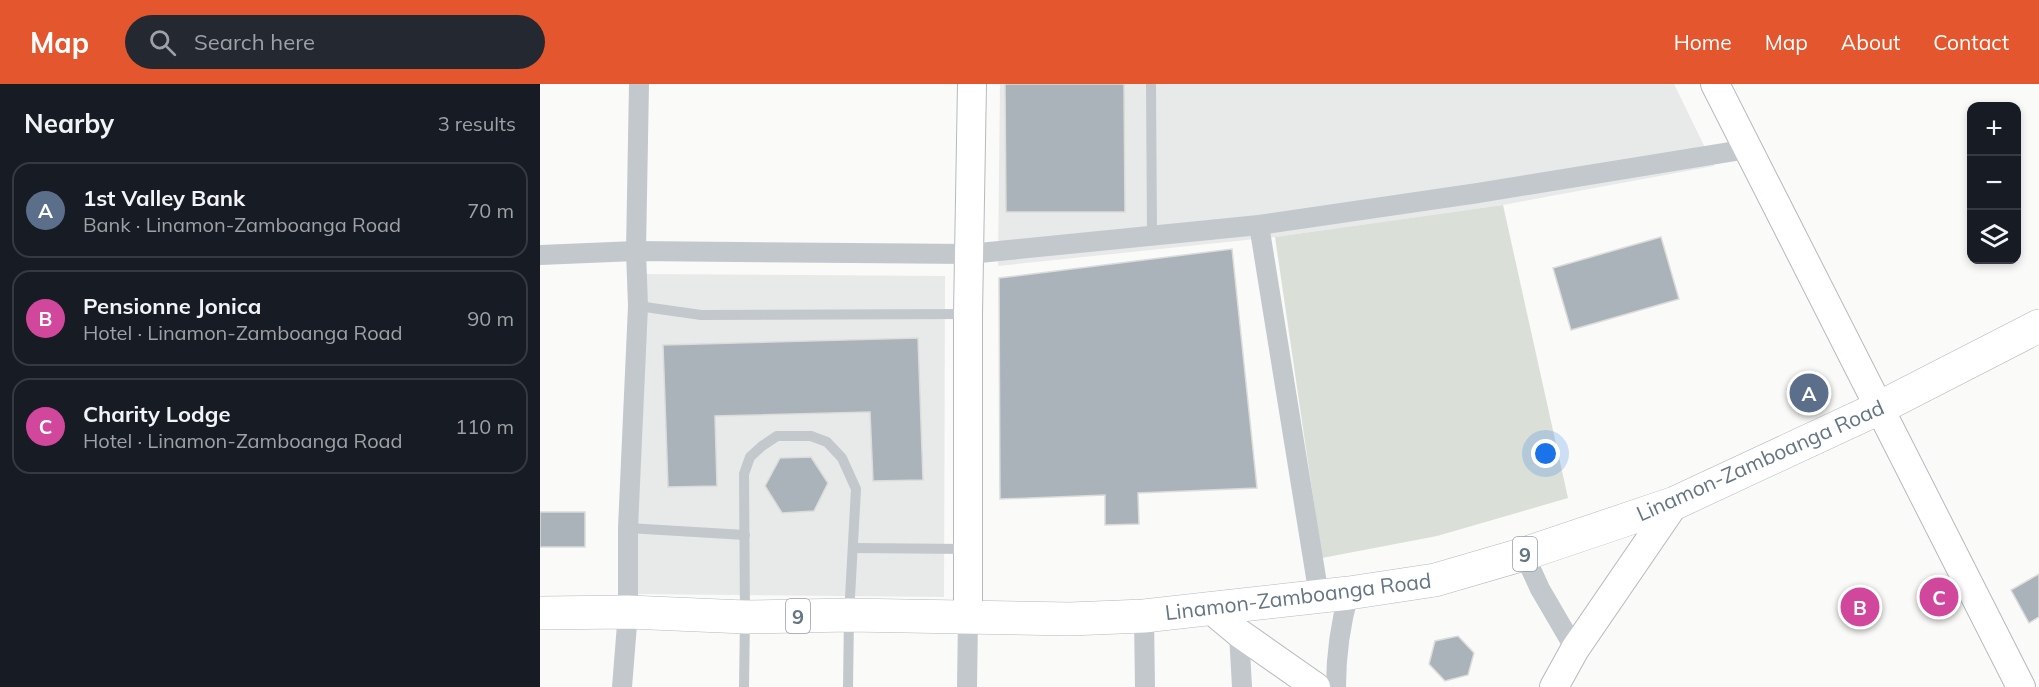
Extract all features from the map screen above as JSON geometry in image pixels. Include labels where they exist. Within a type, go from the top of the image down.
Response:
[{"type":"highway","name":"Linamon-Zamboanga Road","points":[[540,613],[628,612],[745,617],[849,615],[1070,619],[1144,616],[1334,595],[1435,580],[1524,554],[1674,503],[1879,408],[2039,326]]},
{"type":"street","points":[[622,687],[628,612],[628,528],[638,306],[636,251],[639,84]]},
{"type":"street","points":[[967,687],[968,314],[972,84]]},
{"type":"street","points":[[1715,84],[2021,687]]},
{"type":"street","points":[[540,255],[636,251],[969,254],[1259,225],[1478,193],[1748,149]]},
{"type":"street","points":[[1259,225],[1341,622],[1336,657],[1336,687]]},
{"type":"street","points":[[1554,687],[1575,650],[1674,503]]},
{"type":"street","points":[[1524,554],[1540,589],[1575,650]]},
{"type":"street","points":[[1209,608],[1239,633],[1316,687]]},
{"type":"street","points":[[1144,616],[1145,687]]},
{"type":"street","points":[[1239,633],[1242,687]]},
{"type":"lane","points":[[1151,84],[1152,236]]},
{"type":"lane","points":[[638,306],[701,315],[968,314]]},
{"type":"lane","points":[[744,687],[744,474],[750,457],[777,436],[811,436],[826,442],[842,458],[856,489],[849,615],[848,687]]},
{"type":"lane","points":[[628,528],[745,535]]},
{"type":"lane","points":[[853,548],[967,549]]},
{"type":"shaded area","points":[[1000,84],[1674,84],[1714,166],[1503,205],[1275,237],[998,266]]},
{"type":"shaded area","points":[[1503,205],[1568,498],[1437,536],[1322,558],[1275,237]]},
{"type":"shaded area","points":[[638,274],[945,276],[944,597],[634,594]]},
{"type":"building","points":[[1005,84],[1124,84],[1125,212],[1006,212]]},
{"type":"building","points":[[1661,237],[1679,299],[1571,330],[1553,268]]},
{"type":"building","points":[[1232,249],[1257,488],[1138,493],[1139,524],[1105,525],[1105,495],[1000,499],[999,278]]},
{"type":"building","points":[[918,338],[923,480],[873,481],[870,412],[715,416],[717,486],[668,487],[663,345]]},
{"type":"building","points":[[1815,375],[1826,399],[1799,413],[1787,389]]},
{"type":"building","points":[[811,457],[828,483],[814,511],[782,513],[765,486],[780,458]]},
{"type":"building","points":[[540,512],[585,512],[585,547],[540,547]]},
{"type":"building","points":[[2039,574],[2039,617],[2029,623],[2011,590]]},
{"type":"building","points":[[1458,636],[1474,653],[1468,675],[1445,681],[1429,664],[1435,641]]},
{"type":"place","name":"1st Valley Bank","points":[[1809,393]]},
{"type":"place","name":"Charity Lodge","points":[[1939,597]]},
{"type":"place","name":"Pensionne Jonica","points":[[1860,607]]}]
